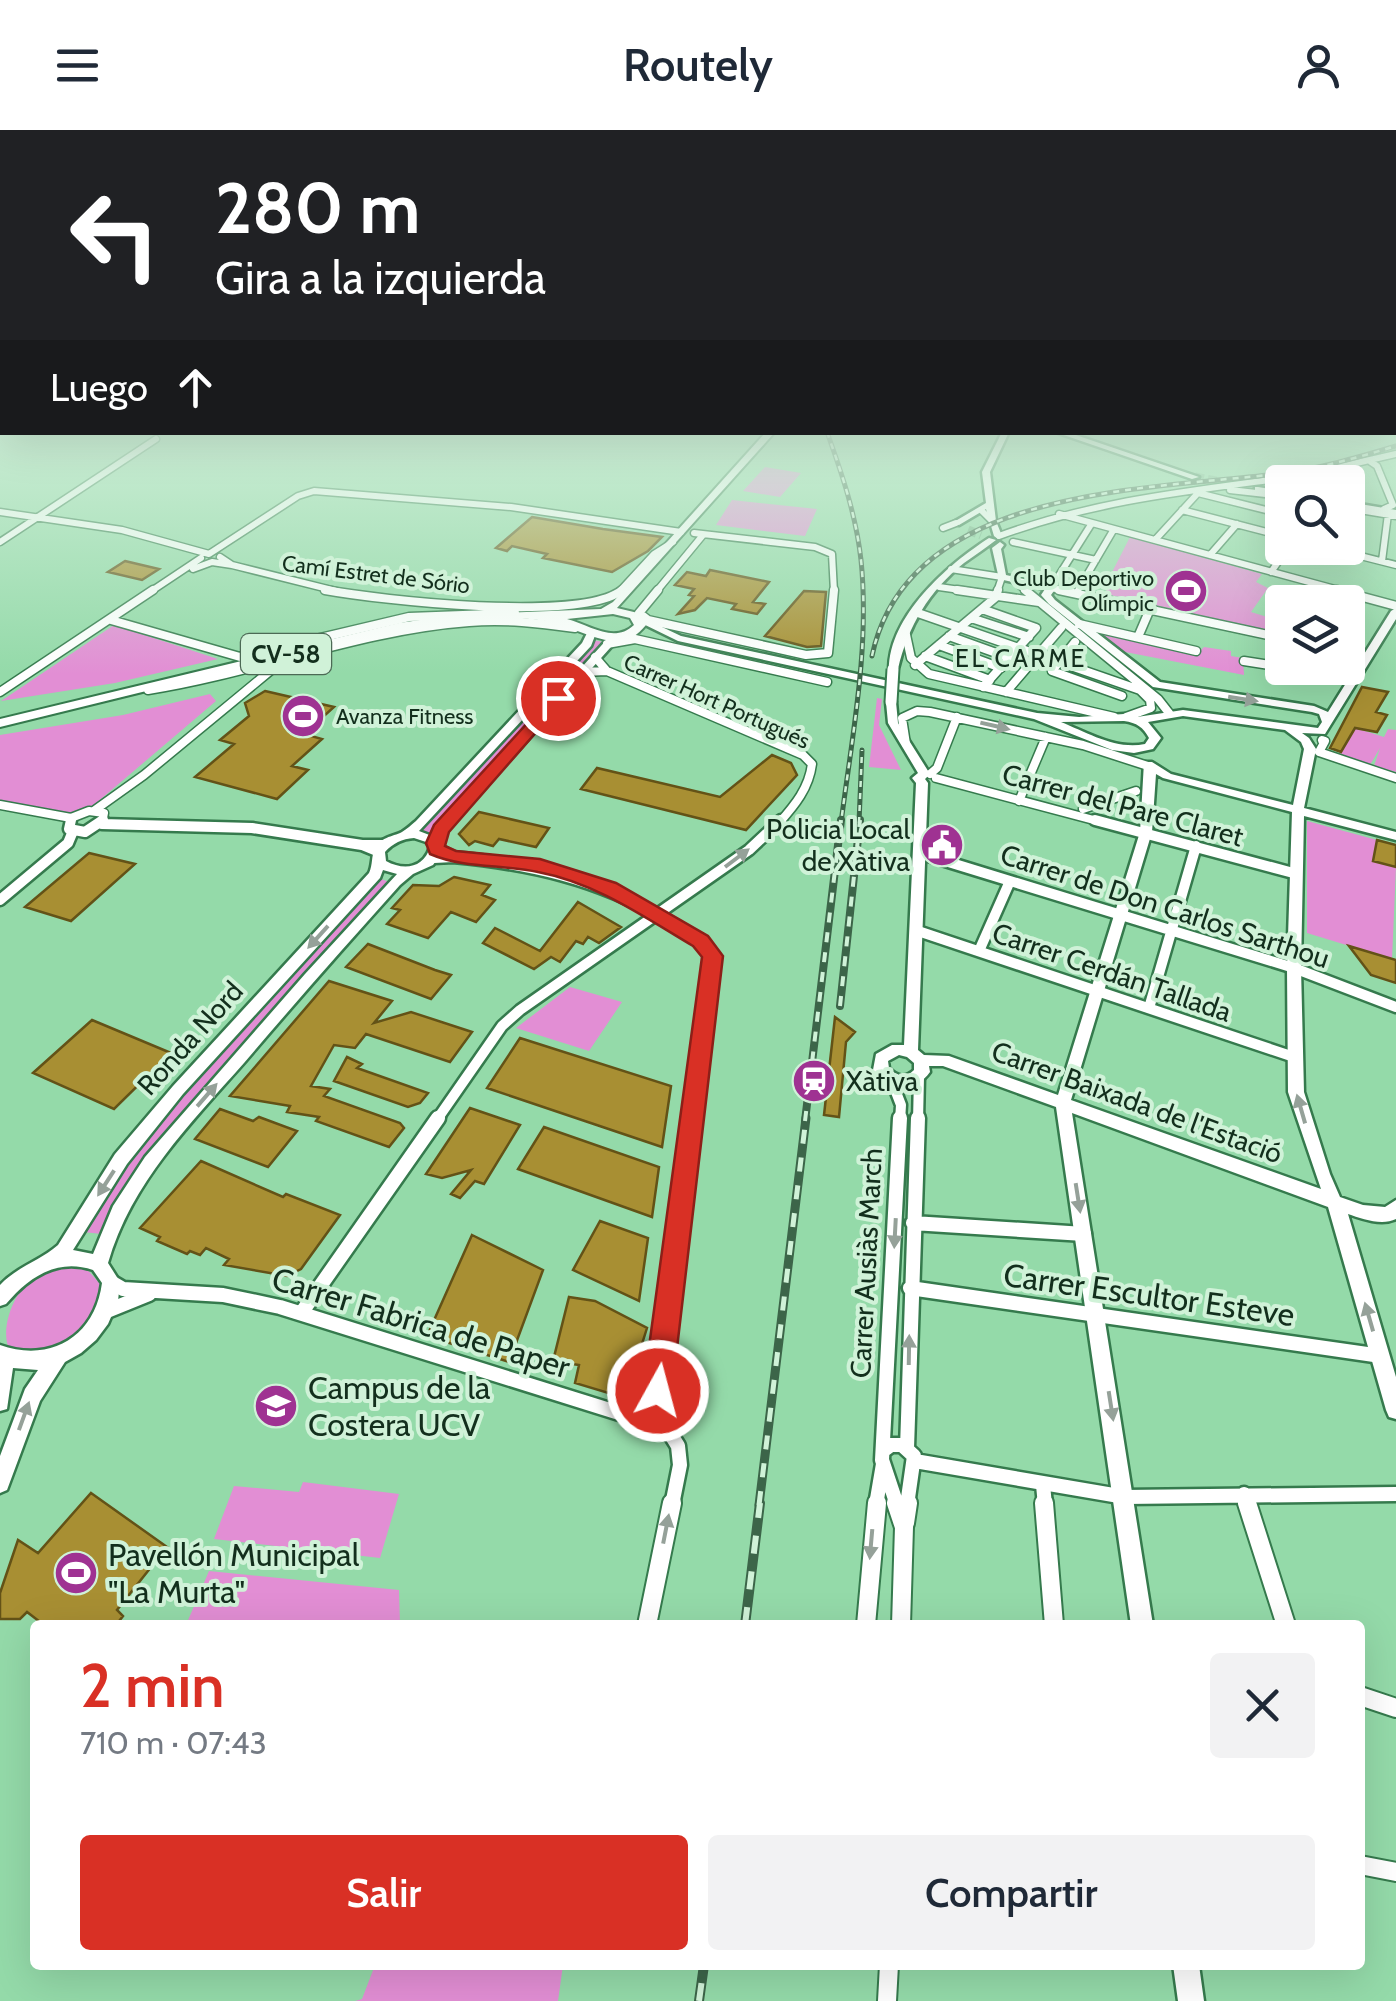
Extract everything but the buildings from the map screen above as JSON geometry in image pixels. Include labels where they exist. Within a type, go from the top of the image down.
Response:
[{"type":"main road","points":[[710,500],[618,604],[588,620],[589,631],[616,640],[638,629],[639,596],[727,500]]},
{"type":"main road","points":[[604,612],[636,615]]},
{"type":"main road","name":"CV-58","points":[[0,720],[148,690],[399,626],[456,618],[604,612]]},
{"type":"main road","name":"CV-58","points":[[534,616],[589,631]]},
{"type":"street","points":[[0,542],[64,500]]},
{"type":"street","points":[[0,692],[292,500]]},
{"type":"street","points":[[426,500],[536,510],[682,532]]},
{"type":"street","points":[[986,500],[996,548],[1008,578],[1158,699],[1169,714]]},
{"type":"street","points":[[928,778],[893,723],[891,702],[893,668],[904,630],[915,612],[951,568],[996,539],[1059,514],[1132,500]]},
{"type":"street","points":[[1155,540],[1191,500]]},
{"type":"street","points":[[1227,500],[1265,510]]},
{"type":"street","points":[[942,528],[986,507]]},
{"type":"street","points":[[1365,508],[1392,513],[1382,561]]},
{"type":"street","points":[[1182,510],[1265,531]]},
{"type":"street","name":"Camí Estret de Sório","points":[[0,512],[122,530],[298,586],[441,601],[468,609],[608,600],[660,546],[673,542]]},
{"type":"street","points":[[1059,514],[1396,609],[1365,660]]},
{"type":"street","points":[[1092,523],[1047,597],[1079,624],[1154,684],[1322,712],[1320,731],[1325,741],[1319,752],[1396,778]]},
{"type":"street","points":[[956,524],[968,530]]},
{"type":"street","points":[[1210,556],[1238,524]]},
{"type":"street","points":[[1013,540],[1020,529]]},
{"type":"street","points":[[1077,593],[1114,529]]},
{"type":"street","points":[[698,534],[812,546],[830,552],[835,603],[831,649],[826,655],[806,654],[636,615],[698,534]]},
{"type":"street","points":[[981,535],[1096,560]]},
{"type":"street","points":[[1365,557],[1396,565]]},
{"type":"street","points":[[1271,572],[1276,565]]},
{"type":"street","points":[[951,568],[1265,634]]},
{"type":"street","points":[[915,665],[996,597],[1008,578]]},
{"type":"street","points":[[939,587],[1040,602]]},
{"type":"street","points":[[639,596],[653,592]]},
{"type":"street","points":[[418,616],[432,608],[419,599]]},
{"type":"street","points":[[111,620],[231,656],[246,657],[418,616],[468,609],[549,615]]},
{"type":"street","points":[[982,609],[1035,628],[987,684]]},
{"type":"street","points":[[1138,637],[1150,609]]},
{"type":"street","points":[[915,612],[1145,693],[1151,708],[1125,718]]},
{"type":"street","points":[[636,615],[680,638],[1037,716],[1100,720],[1169,714],[1320,731]]},
{"type":"street","points":[[971,618],[1028,637]]},
{"type":"street","points":[[946,622],[945,630],[950,636],[1010,658]]},
{"type":"street","points":[[148,690],[220,680],[381,637],[456,625],[539,623],[589,631],[576,655],[420,824],[381,853]]},
{"type":"street","points":[[1079,624],[1196,650]]},
{"type":"street","points":[[1006,692],[1061,628]]},
{"type":"street","points":[[904,630],[915,665],[936,677],[987,684]]},
{"type":"street","points":[[616,640],[712,634]]},
{"type":"street","points":[[435,850],[441,830],[595,656],[616,640],[632,639],[827,682]]},
{"type":"street","points":[[1075,642],[1053,672],[1122,696]]},
{"type":"street","points":[[938,645],[1001,668]]},
{"type":"street","name":"Carrer Hort Portugués","points":[[595,656],[608,671]]},
{"type":"street","points":[[925,656],[1006,692],[1125,718],[1150,728],[1155,738],[1149,747],[1134,750],[1083,745]]},
{"type":"street","points":[[1244,661],[1265,664]]},
{"type":"street","points":[[0,805],[55,818],[72,818],[95,810],[144,776],[244,690],[282,663]]},
{"type":"street","name":"Carrer Hort Portugués","points":[[582,672],[608,671],[794,750],[812,764],[812,775],[802,791],[764,836],[658,914]]},
{"type":"street","points":[[220,680],[235,680],[244,690]]},
{"type":"street","points":[[1350,685],[1310,750],[1298,810],[1296,1092],[1321,1174],[1335,1200],[1396,1410]]},
{"type":"street","points":[[906,744],[901,723],[908,714],[930,712],[1083,745],[1152,767]]},
{"type":"street","points":[[1037,716],[1112,747]]},
{"type":"street","points":[[891,1080],[881,1070],[881,1058],[890,1050],[917,1064],[919,853],[928,778],[937,768],[957,718]]},
{"type":"street","points":[[1099,740],[1094,729],[1100,720]]},
{"type":"street","points":[[1290,729],[1305,740],[1310,750]]},
{"type":"street","points":[[1019,800],[1046,737]]},
{"type":"street","points":[[1134,750],[1167,776],[1396,836]]},
{"type":"street","points":[[1141,1620],[1126,1497],[1063,1102],[1146,832],[1152,767]]},
{"type":"street","name":"Carrer del Pare Claret","points":[[928,778],[1298,874]]},
{"type":"street","points":[[1082,809],[1136,790]]},
{"type":"street","points":[[95,810],[105,816],[102,824]]},
{"type":"street","points":[[72,818],[68,826],[73,831],[85,832],[102,824],[252,828],[362,845],[381,853],[392,870],[409,871]]},
{"type":"street","points":[[0,900],[68,843],[73,831]]},
{"type":"street","points":[[406,834],[423,836],[435,850],[453,857],[524,863],[609,887],[707,947],[714,966],[658,1402],[664,1428],[678,1446],[680,1466],[648,1620]]},
{"type":"street","points":[[1149,1008],[1196,846]]},
{"type":"street","name":"Ronda Nord","points":[[99,1264],[104,1240],[127,1201],[184,1122],[395,882],[435,850]]},
{"type":"street","name":"Ronda Nord","points":[[53,1260],[64,1250],[133,1145],[375,874],[381,853]]},
{"type":"street","name":"Carrer de Don Carlos Sarthou","points":[[919,853],[1294,968],[1396,1006]]},
{"type":"street","points":[[978,951],[1010,880]]},
{"type":"street","points":[[302,1312],[502,1026],[658,914]]},
{"type":"street","name":"Carrer Cerdán Tallada","points":[[916,930],[1294,1057]]},
{"type":"street","name":"Carrer Baixada de l'Estació","points":[[891,1080],[906,1082],[917,1064],[944,1060],[1374,1215],[1394,1216]]},
{"type":"street","name":"Carrer Ausiàs March","points":[[901,1620],[911,1461],[910,1288],[917,1064]]},
{"type":"street","name":"Carrer Ausiàs March","points":[[866,1620],[874,1521],[884,1462],[901,1104],[891,1080]]},
{"type":"street","points":[[1297,1186],[1314,1182],[1321,1174]]},
{"type":"street","points":[[912,1223],[1084,1234]]},
{"type":"street","points":[[0,1298],[22,1275],[70,1256],[99,1264],[111,1282],[107,1311],[79,1344],[40,1362],[3,1356],[0,1402]]},
{"type":"street","name":"Carrer Fabrica de Paper","points":[[111,1282],[123,1289],[223,1295],[302,1312],[632,1417],[649,1411],[658,1402]]},
{"type":"street","name":"Carrer Escultor Esteve","points":[[910,1288],[1380,1356]]},
{"type":"street","name":"Carrer Fabrica de Paper","points":[[107,1311],[124,1301],[160,1291]]},
{"type":"street","points":[[0,1484],[32,1396],[60,1355]]},
{"type":"street","points":[[911,1461],[898,1477],[884,1462],[897,1444],[911,1461],[1126,1497],[1396,1494]]},
{"type":"street","name":"Carrer Ausiàs March","points":[[884,1462],[904,1527]]},
{"type":"street","points":[[1042,1485],[1054,1620]]},
{"type":"street","points":[[1244,1494],[1284,1620]]},
{"type":"street","points":[[1365,1698],[1396,1708]]},
{"type":"street","points":[[1365,1866],[1396,1872]]},
{"type":"street","points":[[887,2001],[889,1970]]},
{"type":"street","points":[[1187,1970],[1191,2001]]},
{"type":"shaded area","points":[[732,500],[817,509],[805,536],[716,525]]},
{"type":"shaded area","name":"Club Deportivo Olímpic","points":[[1130,537],[1262,574],[1256,582],[1265,586],[1265,592],[1251,612],[1265,616],[1265,630],[1106,594],[1107,582]]},
{"type":"shaded area","points":[[114,625],[218,659],[115,683],[1,701]]},
{"type":"shaded area","points":[[1091,628],[1198,653],[1204,647],[1231,651],[1231,656],[1243,658],[1244,675],[1120,651]]},
{"type":"shaded area","points":[[593,640],[603,642],[434,834],[420,830]]},
{"type":"shaded area","points":[[210,694],[216,701],[88,810],[68,816],[0,801],[0,735],[123,715]]},
{"type":"shaded area","points":[[877,698],[882,699],[879,725],[901,770],[869,767]]},
{"type":"shaded area","points":[[1355,728],[1384,737],[1388,729],[1396,730],[1396,772],[1374,766],[1380,748],[1370,765],[1340,754]]},
{"type":"shaded area","points":[[1307,821],[1377,840],[1373,861],[1396,867],[1392,959],[1307,933]]},
{"type":"shaded area","points":[[376,877],[389,882],[175,1124],[102,1234],[83,1232],[185,1092]]},
{"type":"shaded area","points":[[570,987],[622,1002],[589,1051],[516,1028]]},
{"type":"shaded area","points":[[71,1264],[85,1267],[101,1285],[99,1300],[82,1329],[54,1350],[38,1354],[22,1354],[8,1346],[9,1315],[25,1284],[41,1272]]},
{"type":"shaded area","points":[[303,1482],[399,1494],[380,1558],[214,1539],[234,1486],[299,1492]]},
{"type":"shaded area","points":[[209,1571],[399,1590],[400,1620],[188,1620]]},
{"type":"shaded area","points":[[373,1970],[562,1970],[558,2001],[355,2001],[362,1999]]},
{"type":"tunnel","points":[[968,530],[981,535]]},
{"type":"railway","points":[[841,823],[859,692],[863,626],[861,560],[849,500]]},
{"type":"railway","points":[[872,656],[894,601],[931,559],[980,529],[1071,500]]},
{"type":"railway","points":[[859,823],[862,750]]},
{"type":"railway","points":[[805,1121],[841,820]]},
{"type":"railway","points":[[840,1006],[860,820]]},
{"type":"railway","points":[[759,1505],[806,1118]]},
{"type":"railway","points":[[746,1620],[760,1503]]},
{"type":"railway","points":[[699,2001],[703,1970]]},
{"type":"place","name":"Club Deportivo Olímpic","points":[[1186,591]]},
{"type":"place","name":"Avanza Fitness","points":[[303,716]]},
{"type":"place","name":"Policia Local de Xàtiva","points":[[942,845]]},
{"type":"place","name":"Xàtiva","points":[[814,1081]]},
{"type":"place","name":"Campus de la Costera UCV","points":[[276,1406]]},
{"type":"place","name":"Pavellón Municipal \"La Murta\"","points":[[76,1573]]},
{"type":"district","name":"EL CARME","points":[[1021,658]]},
{"type":"route","points":[[558,698],[441,830],[435,843],[437,850],[453,857],[540,866],[609,887],[658,914],[711,951],[714,966],[658,1391]]}]
